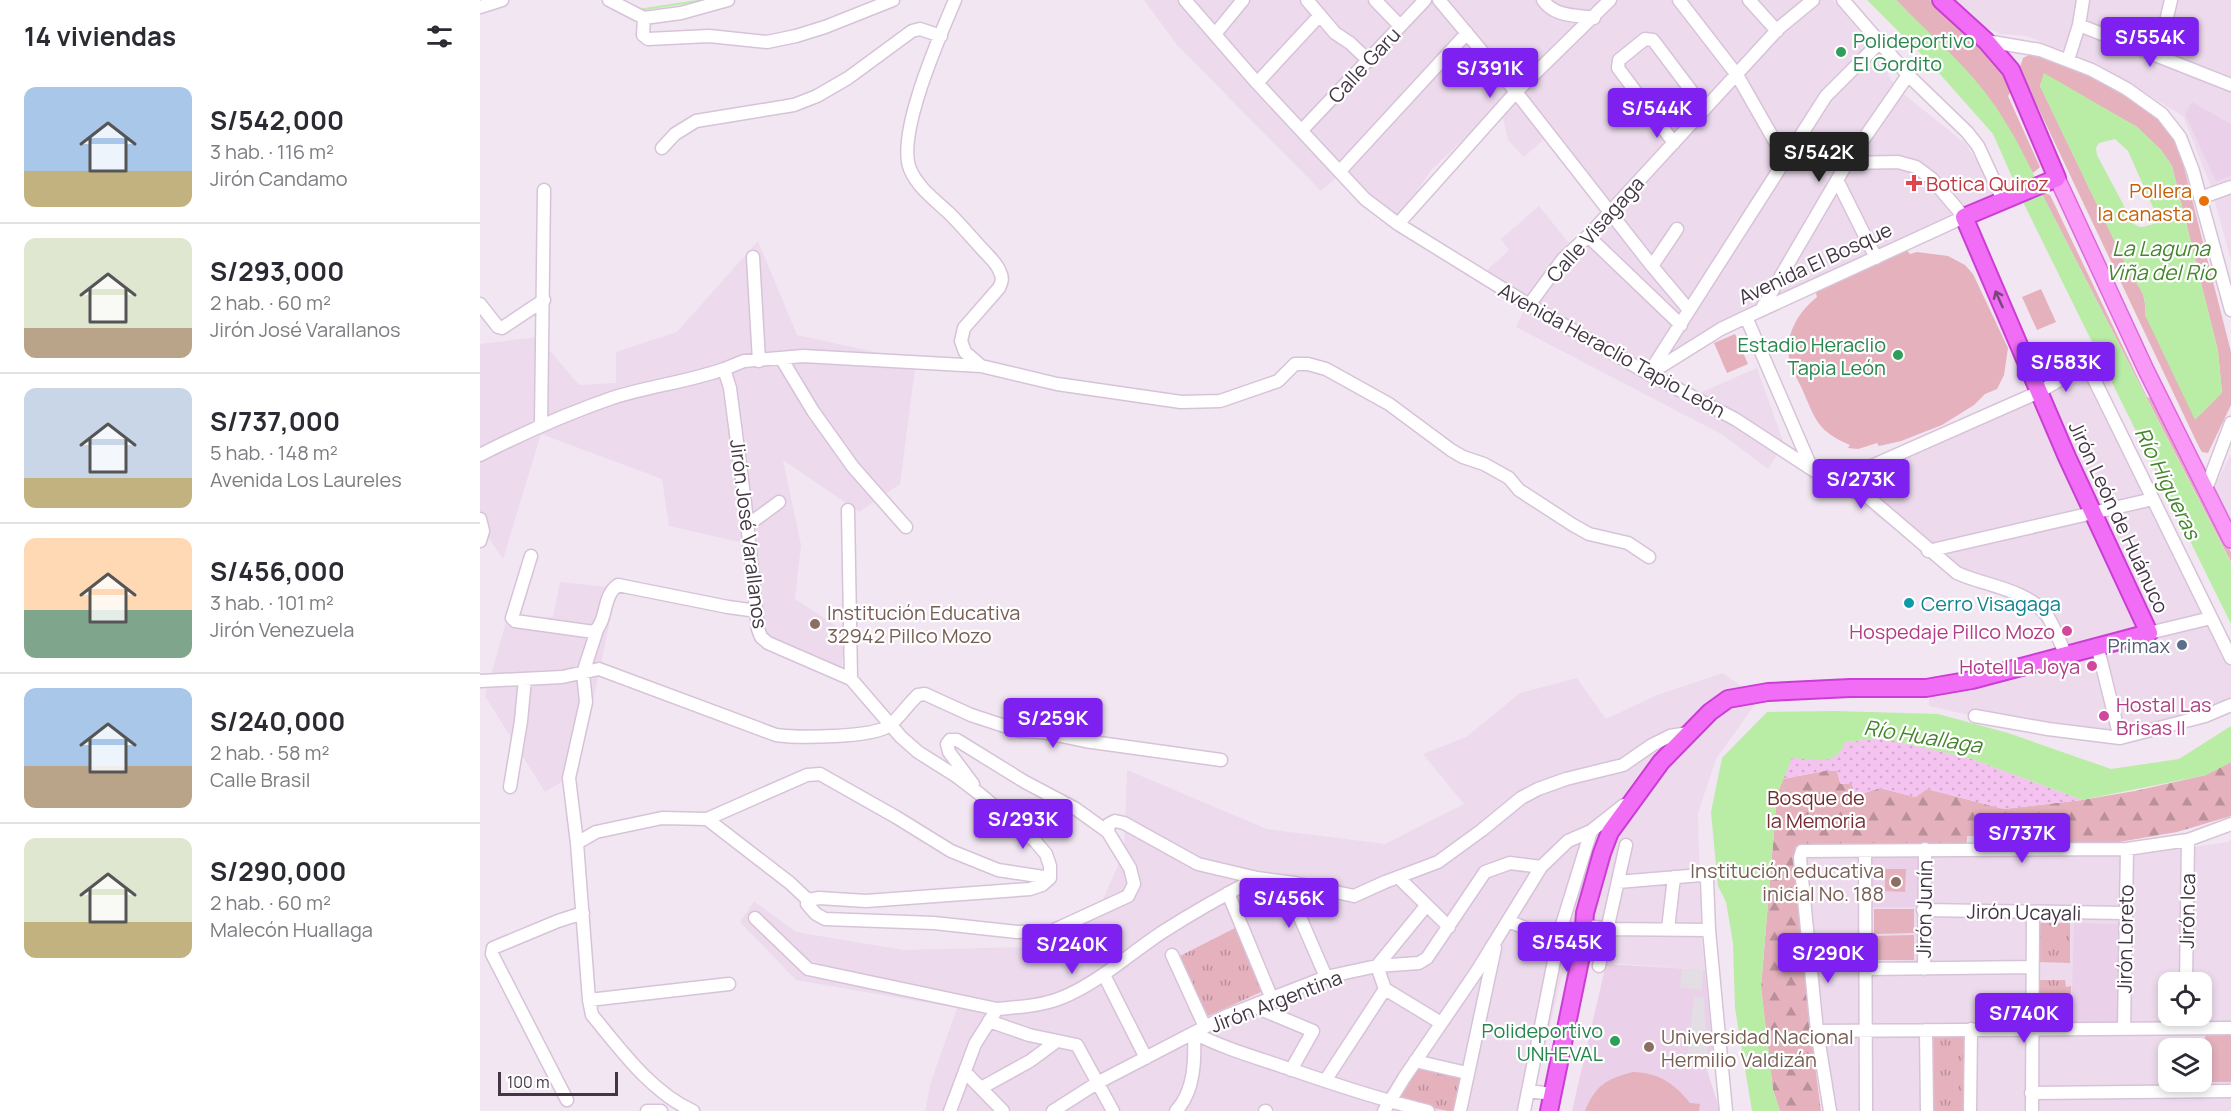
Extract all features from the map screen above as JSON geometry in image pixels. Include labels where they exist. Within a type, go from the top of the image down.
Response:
[{"type":"highway","points":[[1941,0],[1986,41],[2011,70],[2057,178]]},
{"type":"highway","name":"Avenida El Bosque","points":[[1964,218],[2057,178]]},
{"type":"highway","name":"Jirón León de Huánuco","points":[[1964,218],[2039,392],[2149,633]]},
{"type":"highway","points":[[1551,1103],[1582,951],[1583,925],[1602,853],[1610,832],[1661,762],[1710,712],[1728,699],[1768,692],[1850,688],[1926,688],[1972,680],[2149,633]]},
{"type":"main road","points":[[2057,178],[2146,370],[2231,540]]},
{"type":"street","points":[[480,7],[502,0]]},
{"type":"street","points":[[609,0],[644,18],[681,13],[728,0]]},
{"type":"street","points":[[644,18],[643,35],[648,39],[709,36],[767,42],[796,36],[893,0]]},
{"type":"street","points":[[955,0],[919,95],[906,150],[910,169],[921,186],[971,237],[997,266],[1001,274],[1002,282],[999,288],[964,328],[961,340],[965,352],[981,366]]},
{"type":"street","name":"Avenida Heraclio Tapio León","points":[[1185,0],[1257,83],[1365,199],[1398,224],[1529,305],[1648,374],[1735,418],[1833,483],[1868,497],[1957,573],[1973,581],[2007,589],[2039,607],[2048,616],[2066,655]]},
{"type":"street","points":[[1215,34],[1243,0]]},
{"type":"street","points":[[1306,0],[1335,33],[1350,43],[1369,61]]},
{"type":"street","points":[[1375,0],[1400,27]]},
{"type":"street","name":"Calle Garu","points":[[1302,130],[1425,0]]},
{"type":"street","points":[[1439,0],[1689,310]]},
{"type":"street","points":[[1543,0],[1551,9],[1558,12],[1594,18]]},
{"type":"street","points":[[1398,224],[1516,93],[1610,0]]},
{"type":"street","points":[[1679,0],[1737,75],[1785,159]]},
{"type":"street","points":[[1749,0],[1777,30]]},
{"type":"street","name":"Calle Visagaga","points":[[1529,305],[1563,259],[1610,213],[1777,30],[1813,0]]},
{"type":"street","points":[[1843,0],[1908,75],[1967,132],[1978,146],[2008,200]]},
{"type":"street","points":[[2068,60],[2079,25],[2083,0]]},
{"type":"street","points":[[2157,55],[2171,0]]},
{"type":"street","points":[[1257,83],[1320,15]]},
{"type":"street","points":[[2079,25],[2231,85]]},
{"type":"street","points":[[662,148],[675,134],[696,121],[794,105],[817,96],[848,78],[912,31],[920,29],[941,36]]},
{"type":"street","points":[[1340,171],[1467,33]]},
{"type":"street","points":[[1674,143],[1618,68],[1619,60],[1645,39],[1653,40],[1705,109]]},
{"type":"street","points":[[1986,41],[2040,50],[2068,60],[2127,89],[2162,114],[2180,137],[2193,171],[2231,310]]},
{"type":"street","points":[[1648,374],[1826,96],[1879,43]]},
{"type":"street","points":[[1761,310],[1847,163],[1908,75]]},
{"type":"street","name":"Jirón León de Huánuco","points":[[1785,159],[1847,163],[1898,162],[1916,167],[1931,178],[1964,218]]},
{"type":"street","points":[[1838,180],[1876,258]]},
{"type":"street","points":[[2200,198],[2231,187]]},
{"type":"street","points":[[541,425],[544,190]]},
{"type":"street","name":"Avenida El Bosque","points":[[1648,374],[1721,329],[1964,218]]},
{"type":"street","points":[[1652,266],[1677,229]]},
{"type":"street","points":[[1588,236],[1680,325]]},
{"type":"street","points":[[753,257],[759,361]]},
{"type":"street","points":[[480,304],[498,327],[502,328],[544,300]]},
{"type":"street","points":[[1746,317],[1812,468]]},
{"type":"street","points":[[480,454],[541,425],[614,398],[678,383],[744,361],[803,356],[981,366],[1057,384],[1181,402],[1220,400],[1278,381],[1295,364],[1308,364],[1326,369],[1389,404],[1451,450],[1509,478],[1519,490],[1589,534],[1628,543],[1649,557]]},
{"type":"street","points":[[781,358],[813,411],[853,467],[906,527]]},
{"type":"street","points":[[1833,483],[2039,392],[2078,369],[2084,367],[2089,369],[2231,658]]},
{"type":"street","name":"Jirón José Varallanos","points":[[724,369],[730,388],[748,525],[758,629],[761,637],[768,643],[852,679],[918,752],[981,795],[1035,841],[1046,854],[1050,866],[1050,878]]},
{"type":"street","points":[[2206,489],[2231,423]]},
{"type":"street","points":[[1929,551],[2153,499]]},
{"type":"street","points":[[748,525],[779,502]]},
{"type":"street","points":[[848,510],[852,679]]},
{"type":"street","points":[[480,519],[483,531],[480,541]]},
{"type":"street","points":[[531,556],[512,618],[515,621],[589,633],[597,630]]},
{"type":"street","points":[[693,1111],[675,1107],[592,1015],[569,778],[586,702],[583,674],[609,595],[618,585],[757,611]]},
{"type":"street","points":[[2149,633],[2210,618]]},
{"type":"street","points":[[2097,645],[2120,738]]},
{"type":"street","points":[[480,681],[583,674],[591,670],[604,670],[776,735],[793,738],[881,730],[891,724],[918,694],[924,694],[971,715],[1020,731],[1042,732],[1085,741],[1221,760]]},
{"type":"street","points":[[510,787],[520,732],[525,679]]},
{"type":"street","points":[[1975,716],[2048,729],[2120,738],[2205,716],[2231,705]]},
{"type":"street","points":[[1108,832],[1109,824],[1115,820],[1198,864],[1257,878],[1295,883],[1354,896],[1438,862],[1521,798],[1538,789],[1566,778],[1623,765],[1670,736],[1688,733]]},
{"type":"street","points":[[707,819],[790,883],[808,900],[807,904],[816,914],[825,919],[934,923],[1017,932],[1052,931],[1128,896],[1134,884],[1130,868],[1108,832],[1076,809],[1025,782],[957,740],[950,740],[947,744],[950,752],[981,795]]},
{"type":"street","points":[[577,843],[596,832],[662,818],[707,819],[807,775],[820,774],[896,817],[951,852],[998,870],[1050,878]]},
{"type":"street","points":[[1376,1111],[1386,1105],[1498,938],[1541,867],[1568,840],[1591,831],[1632,800]]},
{"type":"street","points":[[1830,1111],[1817,1031],[1800,858],[1802,851],[2127,849],[2188,840],[2231,824]]},
{"type":"street","points":[[1524,1111],[1559,942],[1591,831]]},
{"type":"street","name":"Jirón Ica","points":[[2186,972],[2188,840]]},
{"type":"street","points":[[1599,966],[1626,845]]},
{"type":"street","name":"Jirón Junín","points":[[1924,969],[1925,849]]},
{"type":"street","name":"Jirón Loreto","points":[[2124,1029],[2127,849]]},
{"type":"street","points":[[1865,851],[1866,1111]]},
{"type":"street","name":"Jirón Argentina","points":[[1053,1111],[1097,1083],[1200,1030],[1253,1006],[1326,977],[1377,966],[1419,963],[1427,958],[1488,870],[1510,863],[1541,867]]},
{"type":"street","points":[[1618,882],[1697,875],[1707,879],[1709,930],[1725,1111]]},
{"type":"street","points":[[1398,877],[1449,927]]},
{"type":"street","points":[[808,900],[819,897],[866,901],[1030,889],[1042,885],[1050,878]]},
{"type":"street","points":[[755,918],[808,969],[997,1009],[1036,1005],[1060,999],[1104,975],[1160,934],[1257,878]]},
{"type":"street","points":[[1668,929],[1674,878]]},
{"type":"street","points":[[1295,883],[1289,892],[1326,977]]},
{"type":"street","points":[[1228,893],[1272,999]]},
{"type":"street","points":[[1426,906],[1377,966],[1385,989],[1441,1023]]},
{"type":"street","name":"Jirón Ucayali","points":[[1923,910],[2125,913]]},
{"type":"street","points":[[2032,1111],[2033,912]]},
{"type":"street","points":[[567,1100],[492,954],[493,948],[583,913]]},
{"type":"street","points":[[1508,921],[1582,951]]},
{"type":"street","points":[[1583,925],[1606,929],[1709,930]]},
{"type":"street","points":[[1460,1111],[1498,938]]},
{"type":"street","points":[[1172,955],[1200,1030],[1215,1044],[1386,1105],[1428,1111]]},
{"type":"street","points":[[1864,969],[2032,967]]},
{"type":"street","points":[[1104,975],[1146,1058]]},
{"type":"street","points":[[589,1000],[729,984]]},
{"type":"street","points":[[1324,1081],[1385,989]]},
{"type":"street","points":[[1253,1006],[1313,1031],[1291,1070]]},
{"type":"street","points":[[950,1111],[975,1044],[997,1009]]},
{"type":"street","points":[[989,1021],[1077,1045],[1113,1111]]},
{"type":"street","points":[[1817,1031],[2124,1029],[2158,1025]]},
{"type":"street","points":[[2212,1026],[2231,1028]]},
{"type":"street","points":[[1926,1029],[1927,1111]]},
{"type":"street","points":[[1970,1111],[1971,1029]]},
{"type":"street","points":[[1176,1111],[1188,1092],[1200,1030]]},
{"type":"street","points":[[981,1088],[1030,1061],[1057,1041]]},
{"type":"street","points":[[1415,1061],[1467,1073]]},
{"type":"street","points":[[965,1072],[1003,1111]]},
{"type":"street","points":[[2031,1093],[2231,1090]]},
{"type":"street","points":[[1528,1091],[1551,1103]]},
{"type":"street","points":[[647,1111],[661,1111]]},
{"type":"shaded area","points":[[1144,0],[1833,0],[1875,50],[1896,88],[1965,143],[2000,198],[1759,307],[1650,362],[1652,370],[1695,395],[1757,368],[1784,444],[1768,469],[1723,435],[1516,327],[1528,302],[1483,274],[1509,250],[1501,239],[1539,206],[1572,247],[1606,213],[1547,137],[1524,157],[1508,140],[1500,105],[1431,170],[1398,221],[1367,198],[1344,171],[1321,191],[1177,45]]},
{"type":"shaded area","points":[[1951,0],[2231,0],[2231,261],[2211,187],[2183,116],[2096,63],[2026,36],[2001,34],[1975,23]]},
{"type":"shaded area","points":[[2192,102],[2231,124],[2231,176],[2216,182],[2185,114]]},
{"type":"shaded area","points":[[758,241],[797,335],[916,361],[900,484],[859,512],[783,460],[801,545],[795,599],[847,633],[841,669],[754,639],[744,543],[669,526],[662,479],[541,434],[503,559],[480,525],[480,344],[538,337],[579,385],[616,383],[616,352],[677,332]]},
{"type":"shaded area","points":[[2089,375],[2231,662],[2231,704],[2130,735],[2017,726],[1929,706],[1929,686],[2066,653],[2055,612],[2018,587],[1965,570],[1924,551],[1838,487],[2038,394]]},
{"type":"shaded area","points":[[2231,454],[2231,529],[2212,491]]},
{"type":"shaded area","points":[[560,582],[617,588],[578,772],[545,792],[485,696],[506,622],[553,617]]},
{"type":"shaded area","points":[[1723,673],[1759,699],[1716,759],[1698,813],[1701,935],[1705,970],[1565,962],[1530,1111],[925,1111],[931,1082],[957,1008],[796,980],[740,922],[754,901],[796,932],[903,950],[1033,947],[1096,915],[1124,852],[1127,770],[1267,829],[1385,844],[1464,804],[1423,754],[1466,737],[1520,693],[1577,678],[1606,719],[1657,695]]},
{"type":"shaded area","points":[[1967,836],[2033,837],[2036,846],[1968,845]]},
{"type":"shaded area","points":[[2231,840],[2231,1111],[1834,1111],[1813,986],[1803,857],[1870,856],[1868,907],[1928,907],[1931,857],[2140,855]]},
{"type":"shaded area","name":"Institución educativa inicial No. 188","points":[[1872,856],[1921,857],[1921,907],[1870,907]]},
{"type":"shaded area","points":[[2074,923],[2119,924],[2118,1022],[2071,1022]]},
{"type":"shaded area","name":"Universidad Nacional Hermilio Valdizán","points":[[1606,964],[1705,970],[1714,1064],[1707,1070],[1720,1111],[1572,1111]]},
{"type":"shaded area","points":[[1682,969],[1703,970],[1702,990],[1680,987]]},
{"type":"shaded area","points":[[1694,996],[1704,998],[1707,1055],[1688,1053]]},
{"type":"green space","points":[[1896,0],[1930,0],[1996,63],[2011,91],[2008,96],[2040,167],[2033,173],[1995,106],[1971,77]]},
{"type":"green space","points":[[2031,54],[2058,62],[2114,90],[2146,109],[2164,124],[2178,147],[2231,352],[2231,405],[2208,453],[2202,452],[2199,447],[2024,78],[2020,67],[2023,58]],"holes":[[[2044,74],[2137,127],[2161,150],[2172,166],[2218,351],[2222,393],[2145,315],[2143,294],[2132,277],[2040,86]]]},
{"type":"green space","points":[[2041,192],[2050,195],[2147,397],[2153,399],[2231,552],[2231,562]]},
{"type":"green space","name":"Estadio Heraclio Tapia León","points":[[1906,249],[1910,254],[1917,252],[1948,256],[1965,265],[1973,274],[2008,348],[2004,375],[1997,389],[1985,394],[1974,405],[1942,425],[1901,441],[1879,446],[1877,443],[1858,449],[1848,448],[1850,445],[1824,430],[1811,410],[1790,362],[1788,353],[1790,334],[1798,318],[1817,297],[1815,289]]},
{"type":"green space","points":[[2041,289],[2056,322],[2037,330],[2022,297]]},
{"type":"green space","points":[[1735,334],[1748,364],[1727,373],[1714,343]]},
{"type":"green space","name":"Bosque de la Memoria","points":[[2231,762],[2231,816],[2177,832],[2113,843],[2037,845],[2033,837],[1967,836],[1967,845],[1809,844],[1795,847],[1810,1028],[1821,1111],[1780,1111],[1773,1090],[1761,987],[1777,795],[1783,779],[1824,771],[1837,771],[1841,784],[1852,783],[1855,796],[1880,788],[1915,797],[1927,789],[2004,809],[2135,791],[2206,775]]},
{"type":"green space","points":[[1885,869],[1906,869],[1905,892],[1885,891]]},
{"type":"green space","points":[[1874,909],[1914,909],[1914,933],[1874,934]]},
{"type":"green space","points":[[2038,923],[2070,923],[2070,963],[2038,962]]},
{"type":"green space","points":[[1235,928],[1263,991],[1208,1016],[1178,957]]},
{"type":"green space","points":[[1914,935],[1914,960],[1873,960],[1873,936]]},
{"type":"green space","points":[[2035,980],[2065,980],[2066,987],[2071,986],[2070,1021],[2035,1024]]},
{"type":"green space","points":[[2231,1031],[2231,1082],[2212,1082],[2212,1038],[2205,1038],[2205,1032]]},
{"type":"green space","points":[[1930,1033],[1965,1033],[1965,1111],[1930,1111]]},
{"type":"green space","points":[[1417,1064],[1464,1074],[1458,1111],[1391,1099]]},
{"type":"green space","points":[[1633,1072],[1651,1074],[1665,1080],[1690,1103],[1700,1104],[1699,1111],[1585,1111],[1593,1095],[1603,1084]]},
{"type":"sand","points":[[1882,738],[1972,759],[2082,800],[2004,809],[1927,789],[1915,797],[1880,788],[1855,796],[1852,783],[1840,784],[1837,771],[1824,771],[1783,779],[1792,757],[1824,760],[1836,755],[1846,742]]},
{"type":"water","name":"Río Higueras","points":[[1867,0],[1896,0],[1973,77],[2008,126],[2231,563],[2231,624],[2024,204],[1993,134],[1931,64]]},
{"type":"water","name":"La Laguna Viña del Rio","points":[[2044,73],[2137,127],[2161,150],[2172,166],[2218,351],[2222,393],[2195,420],[2145,315],[2143,295],[2132,278],[2040,86]],"holes":[[[2115,139],[2128,151],[2158,218],[2156,223],[2147,226],[2141,227],[2133,223],[2097,155],[2096,148],[2099,143]]]},
{"type":"water","name":"Río Huallaga","points":[[1767,712],[1938,714],[2008,733],[2111,769],[2179,759],[2231,726],[2231,762],[2206,775],[2082,800],[1972,759],[1882,738],[1846,742],[1836,756],[1830,759],[1792,758],[1777,795],[1761,987],[1773,1090],[1780,1111],[1752,1111],[1735,1008],[1733,943],[1726,902],[1718,886],[1711,812],[1722,758]]},
{"type":"waterway","points":[[638,10],[704,0]]},
{"type":"place","name":"Polideportivo El Gordito","points":[[1841,52]]},
{"type":"place","name":"Botica Quiroz","points":[[1914,183]]},
{"type":"place","name":"Pollera la canasta","points":[[2204,201]]},
{"type":"place","name":"Estadio Heraclio Tapia León","points":[[1898,355]]},
{"type":"place","name":"Cerro Visagaga","points":[[1909,603]]},
{"type":"place","name":"Institución Educativa 32942 Pillco Mozo","points":[[815,624]]},
{"type":"place","name":"Hospedaje Pillco Mozo","points":[[2067,631]]},
{"type":"place","name":"Primax","points":[[2182,645]]},
{"type":"place","name":"Hotel La Joya","points":[[2092,666]]},
{"type":"place","name":"Hostal Las Brisas II","points":[[2104,716]]},
{"type":"place","name":"Institución educativa inicial No. 188","points":[[1896,882]]},
{"type":"place","name":"Polideportivo UNHEVAL","points":[[1615,1041]]},
{"type":"place","name":"Universidad Nacional Hermilio Valdizán","points":[[1649,1047]]}]
